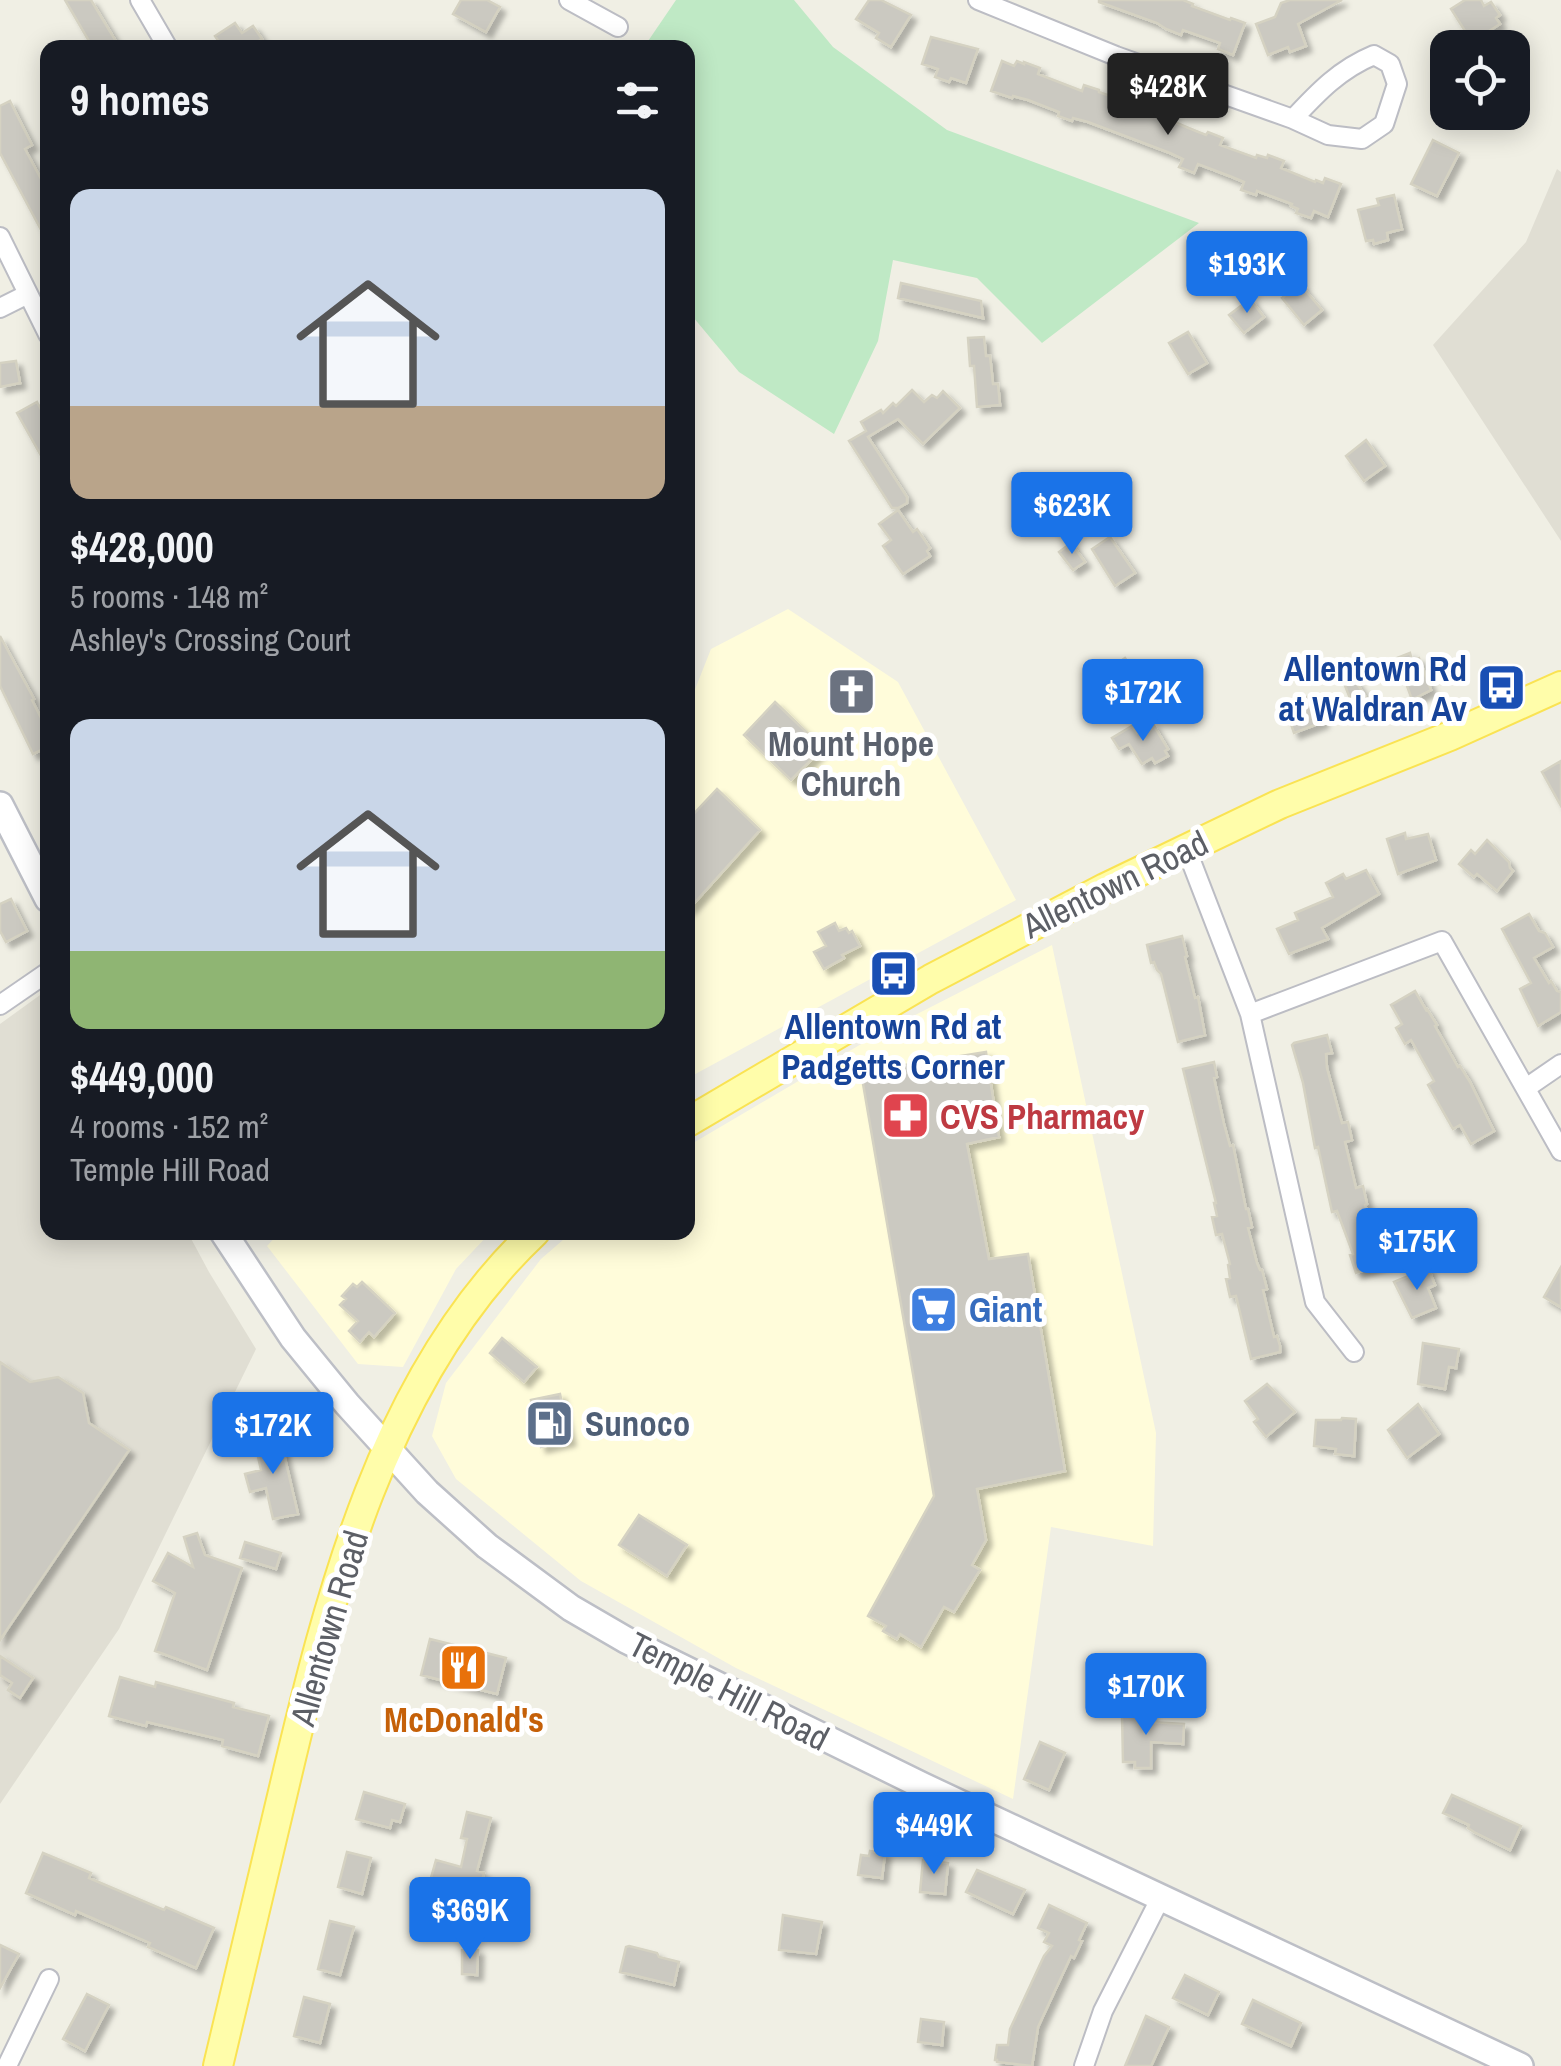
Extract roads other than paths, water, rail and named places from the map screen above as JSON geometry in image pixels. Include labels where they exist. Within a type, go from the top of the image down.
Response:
[{"type":"main road","name":"Allentown Road","points":[[695,1118],[978,953],[1186,848],[1280,804],[1450,736],[1561,686]]},
{"type":"main road","points":[[0,805],[40,883]]},
{"type":"main road","name":"Temple Hill Road","points":[[228,1240],[293,1338],[427,1492],[487,1546],[571,1608],[736,1696],[1520,2066]]},
{"type":"main road","name":"Allentown Road","points":[[218,2066],[300,1722],[354,1537],[415,1391],[446,1338],[495,1274],[527,1240]]},
{"type":"street","points":[[140,0],[163,40]]},
{"type":"street","points":[[569,0],[618,27]]},
{"type":"street","points":[[978,0],[1328,135],[1362,140],[1384,124],[1398,84],[1390,64],[1374,55],[1351,64],[1315,94],[1294,119]]},
{"type":"street","points":[[0,237],[40,318]]},
{"type":"street","points":[[0,308],[28,294]]},
{"type":"street","points":[[1186,848],[1250,1014],[1315,1302],[1354,1352]]},
{"type":"street","points":[[1250,1014],[1442,941],[1561,1151]]},
{"type":"street","points":[[0,1005],[40,978]]},
{"type":"street","points":[[1526,1088],[1561,1064]]},
{"type":"street","points":[[1084,2066],[1103,2011],[1160,1898]]},
{"type":"street","points":[[6,2066],[49,1979]]},
{"type":"place","name":"Allentown Rd at Waldran Av","points":[[1502,688]]},
{"type":"place","name":"Mount Hope Church","points":[[851,691]]},
{"type":"place","name":"Allentown Rd at Padgetts Corner","points":[[893,974]]},
{"type":"place","name":"CVS Pharmacy","points":[[905,1116]]},
{"type":"place","name":"Giant","points":[[934,1309]]},
{"type":"place","name":"Sunoco","points":[[550,1423]]},
{"type":"place","name":"McDonald's","points":[[464,1667]]}]
